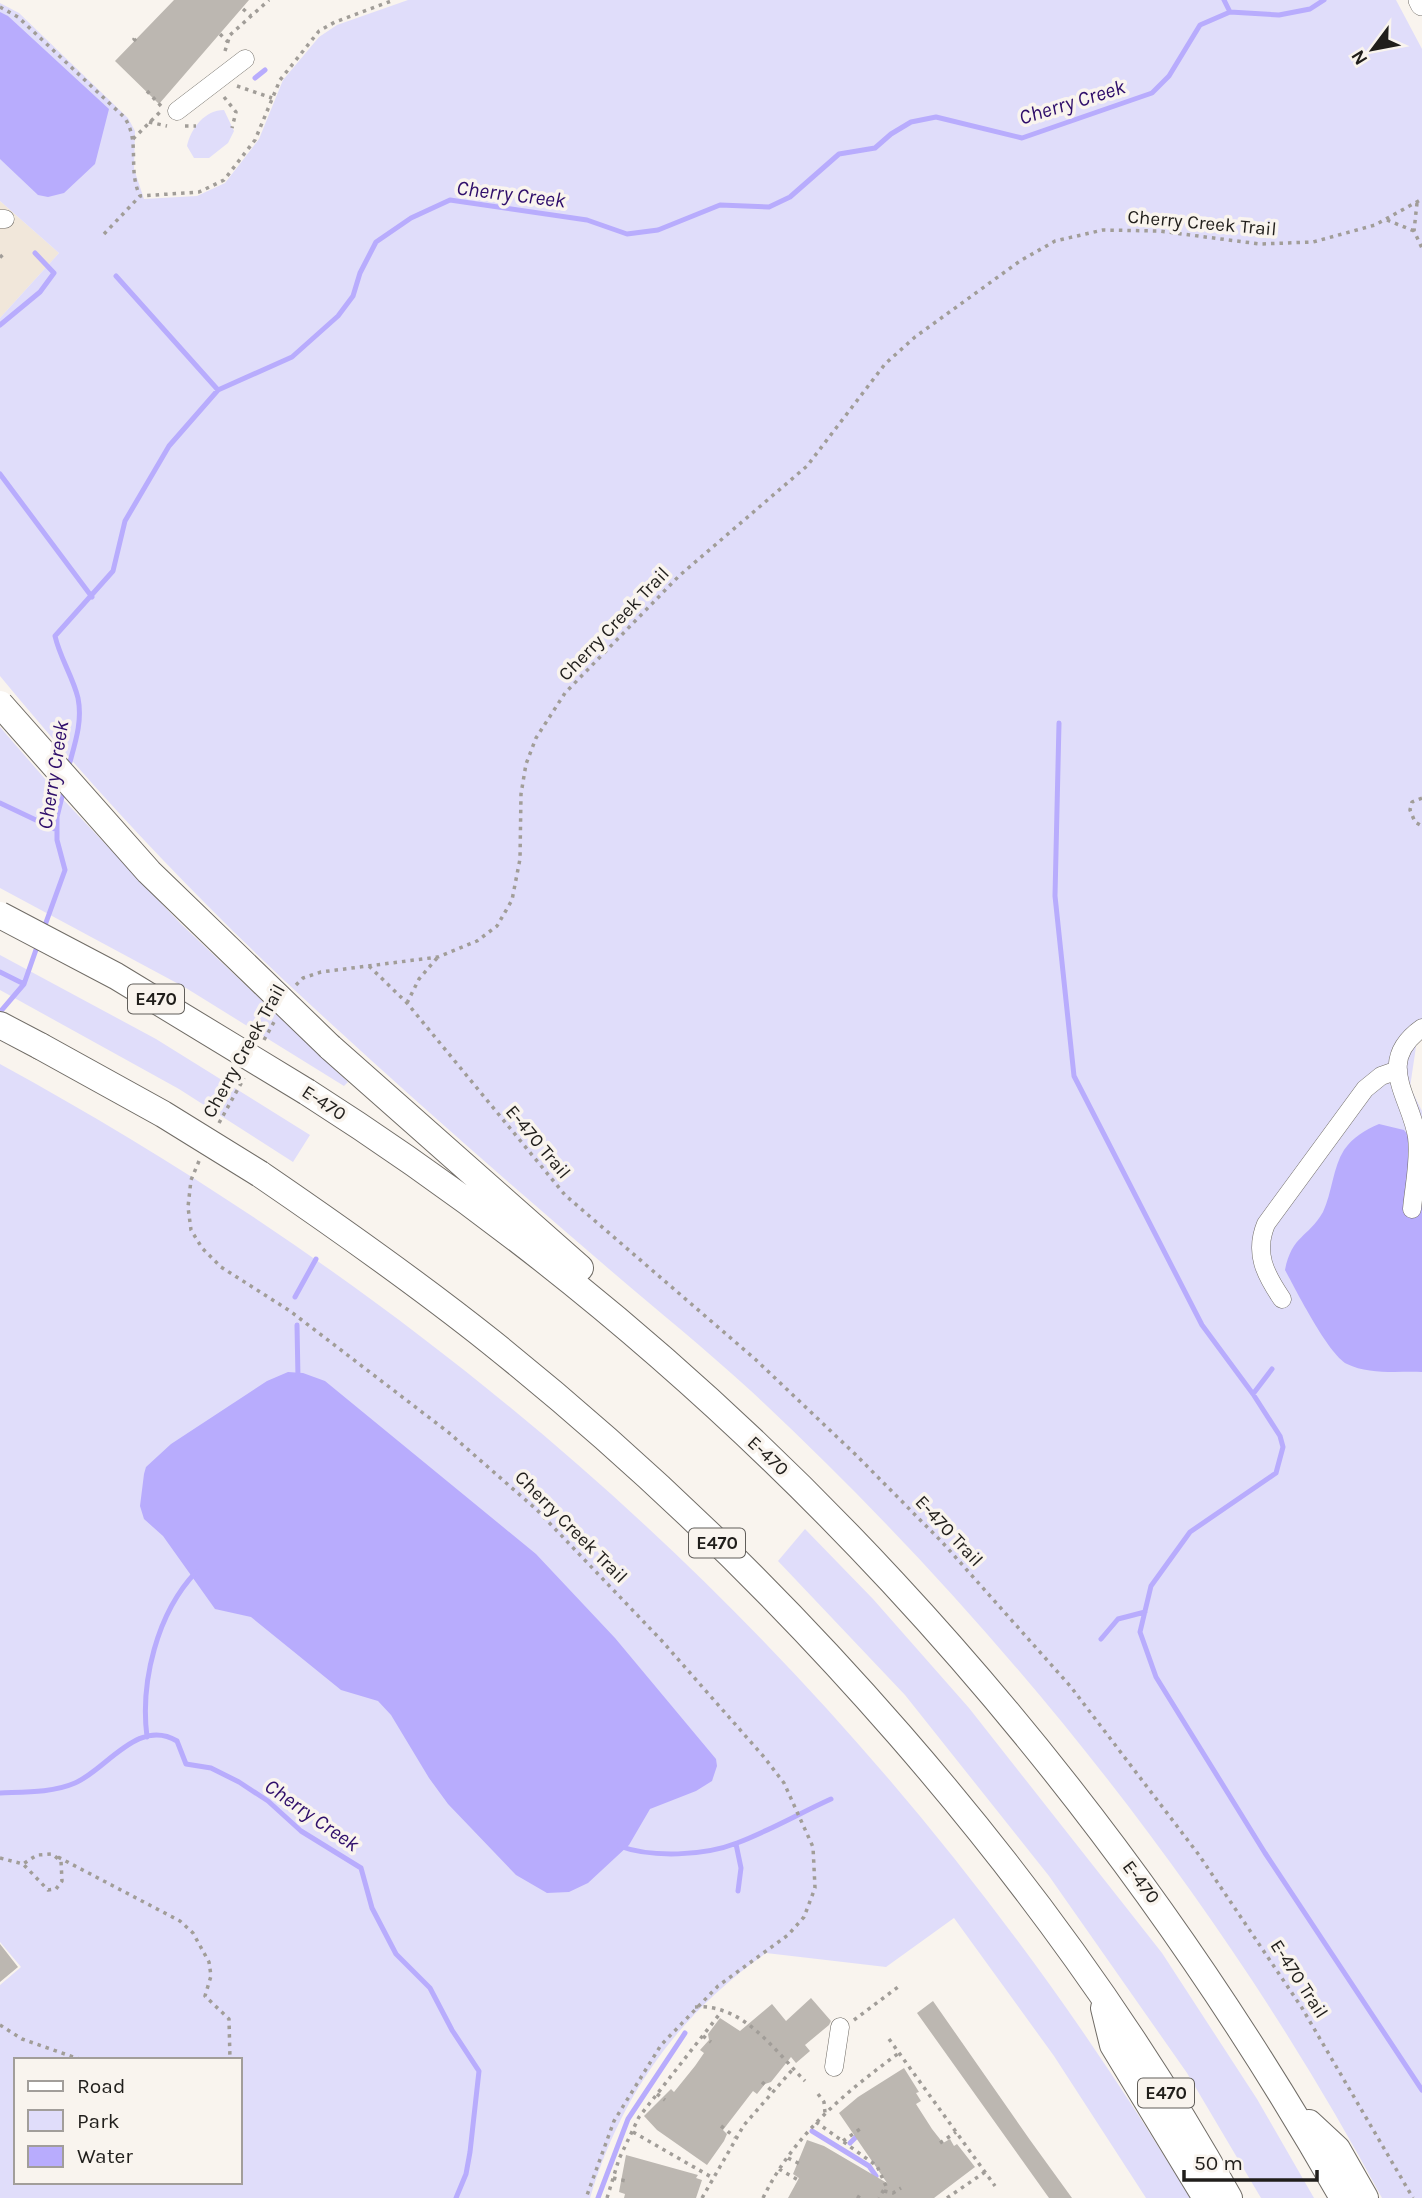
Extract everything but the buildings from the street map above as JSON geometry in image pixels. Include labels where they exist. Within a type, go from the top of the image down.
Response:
[{"type":"highway","points":[[0,704],[149,872],[330,1047],[711,1383],[737,1427]]},
{"type":"highway","name":"E-470","points":[[0,915],[126,982],[307,1092],[421,1169],[530,1250],[737,1427],[817,1504],[919,1610],[1045,1756],[1160,1908],[1289,2105],[1343,2198]]},
{"type":"highway","name":"E470","points":[[0,1025],[163,1114],[260,1174],[427,1291],[494,1344],[652,1480],[741,1566],[925,1767],[1027,1893],[1099,1990],[1194,2137],[1229,2198]]},
{"type":"highway","points":[[1099,1990],[1113,2045],[1206,2198]]},
{"type":"highway","points":[[1289,2105],[1337,2149],[1365,2198]]},
{"type":"lane","points":[[170,110],[245,58]]},
{"type":"lane","points":[[1412,1209],[1418,1149],[1412,1118],[1399,1089],[1398,1070],[1399,1056],[1422,1028]]},
{"type":"lane","points":[[1282,1299],[1270,1282],[1259,1254],[1266,1224],[1365,1089],[1381,1076],[1398,1070]]},
{"type":"lane","points":[[834,2067],[844,2021]]},
{"type":"path","points":[[104,234],[140,196],[199,192],[217,186],[230,174],[255,140],[280,80],[323,28],[394,0]]},
{"type":"path","points":[[0,7],[18,17],[124,117],[132,134],[131,167],[140,196]]},
{"type":"path","points":[[243,9],[251,16]]},
{"type":"path","points":[[220,34],[229,42]]},
{"type":"path","points":[[215,81],[272,97]]},
{"type":"path","points":[[215,81],[236,112],[232,128]]},
{"type":"path","points":[[147,91],[170,110]]},
{"type":"path","points":[[1420,201],[1414,231],[1422,248]]},
{"type":"path","name":"Cherry Creek Trail","points":[[292,990],[303,978],[315,973],[438,957],[484,937],[508,911],[520,859],[520,794],[524,772],[536,738],[559,701],[679,576],[807,466],[865,387],[915,337],[1020,261],[1055,241],[1077,234],[1136,229],[1260,244],[1297,244],[1337,237],[1387,220],[1420,201]]},
{"type":"path","points":[[1387,220],[1414,231]]},
{"type":"path","points":[[1422,797],[1412,802],[1410,810],[1415,822],[1422,826]]},
{"type":"path","points":[[408,1003],[419,979],[438,957]]},
{"type":"path","name":"E-470 Trail","points":[[367,965],[408,1003],[565,1195],[755,1359],[856,1455],[942,1542],[1071,1687],[1119,1746],[1199,1855],[1302,2008],[1413,2198]]},
{"type":"path","name":"Cherry Creek Trail","points":[[258,1051],[278,1016]]},
{"type":"path","name":"Cherry Creek Trail","points":[[214,1133],[245,1076]]},
{"type":"path","name":"Cherry Creek Trail","points":[[202,1155],[189,1189],[188,1218],[194,1236],[208,1254],[227,1271],[296,1315],[448,1432],[517,1492],[624,1600],[775,1771],[813,1847],[817,1877],[813,1898],[804,1917],[788,1935],[745,1964],[694,2007],[661,2045],[626,2099],[599,2156],[586,2198]]},
{"type":"path","points":[[23,1864],[42,1853],[58,1857],[180,1921],[193,1933],[211,1969],[205,1996],[212,2005],[226,2013],[230,2023],[230,2058]]},
{"type":"path","points":[[0,1858],[23,1864],[43,1887],[52,1891],[60,1886],[63,1874],[58,1857]]},
{"type":"path","points":[[844,2021],[847,2025],[898,1987]]},
{"type":"path","points":[[694,2007],[722,2011],[765,2037],[805,2081]]},
{"type":"path","points":[[607,2198],[639,2117],[722,2011]]},
{"type":"path","points":[[0,2025],[22,2039],[76,2058]]},
{"type":"path","points":[[702,2036],[711,2042]]},
{"type":"path","points":[[889,2039],[995,2186]]},
{"type":"path","points":[[763,2198],[779,2169],[825,2113],[899,2053]]},
{"type":"path","points":[[702,2198],[735,2137],[771,2091],[793,2069]]},
{"type":"path","points":[[762,2082],[771,2091]]},
{"type":"path","points":[[917,2088],[922,2084]]},
{"type":"path","points":[[657,2094],[665,2100]]},
{"type":"path","points":[[818,2094],[824,2102],[825,2113]]},
{"type":"path","points":[[817,2122],[881,2170],[886,2181],[880,2198]]},
{"type":"path","points":[[721,2126],[735,2137]]},
{"type":"path","points":[[843,2141],[860,2129]]},
{"type":"path","points":[[633,2132],[713,2178]]},
{"type":"path","points":[[940,2143],[956,2132]]},
{"type":"path","points":[[958,2147],[964,2143]]},
{"type":"path","points":[[788,2157],[802,2165]]},
{"type":"path","points":[[779,2169],[800,2181]]},
{"type":"path","points":[[947,2198],[985,2172]]},
{"type":"path","points":[[613,2178],[626,2181]]},
{"type":"path","points":[[884,2190],[893,2193],[901,2188]]},
{"type":"shaded area","points":[[0,201],[59,253],[0,318]]},
{"type":"green space","points":[[408,0],[1396,0],[1422,49],[1422,1036],[1417,1040],[1410,1087],[1422,1111],[1422,2198],[1382,2198],[1319,2087],[1250,1978],[1177,1872],[1100,1769],[1018,1669],[932,1573],[843,1480],[751,1391],[460,1140],[272,969],[151,847],[74,763],[0,676],[0,318],[59,253],[0,201],[0,3],[19,13],[128,118],[135,131],[134,169],[144,199],[197,196],[225,183],[259,139],[283,80],[319,37],[337,25]]},
{"type":"green space","points":[[224,110],[234,131],[228,143],[209,158],[194,158],[187,146],[195,127],[211,113]]},
{"type":"green space","points":[[0,727],[59,795],[181,924],[348,1082],[344,1086],[186,988],[0,888]]},
{"type":"green space","points":[[0,955],[156,1039],[310,1135],[293,1162],[179,1089],[0,990]]},
{"type":"green space","points":[[0,1064],[182,1171],[355,1288],[518,1414],[672,1550],[816,1697],[950,1853],[1075,2020],[1190,2198],[1146,2198],[1054,2056],[954,1918],[886,1967],[766,1953],[734,1977],[680,2031],[636,2092],[618,2125],[590,2198],[0,2198],[0,1985],[21,1967],[0,1942]]},
{"type":"green space","points":[[805,1529],[873,1599],[969,1708],[1162,1953],[1257,2099],[1314,2198],[1261,2198],[1187,2073],[1049,1876],[905,1695],[778,1561]]},
{"type":"water","points":[[0,12],[8,16],[109,109],[95,164],[64,193],[48,197],[38,195],[0,159]]},
{"type":"water","points":[[1379,1124],[1404,1130],[1422,1154],[1422,1372],[1374,1371],[1347,1364],[1339,1358],[1322,1335],[1285,1270],[1296,1243],[1323,1212],[1337,1164],[1344,1150],[1360,1134]]},
{"type":"water","points":[[288,1372],[303,1373],[325,1381],[536,1554],[615,1638],[716,1759],[717,1766],[712,1781],[696,1791],[650,1809],[629,1845],[588,1883],[569,1892],[547,1893],[516,1875],[448,1804],[391,1715],[378,1701],[341,1690],[251,1617],[215,1609],[163,1536],[144,1519],[140,1506],[146,1467],[171,1444],[267,1381]]},
{"type":"waterway","points":[[1224,0],[1230,12]]},
{"type":"waterway","name":"Cherry Creek","points":[[68,769],[77,734],[79,707],[76,690],[55,636],[113,571],[125,521],[169,446],[218,390],[292,357],[338,316],[353,296],[360,273],[376,242],[411,218],[450,200],[587,220],[627,234],[658,230],[720,205],[769,207],[790,197],[839,154],[875,148],[911,122],[936,117],[1022,138],[1152,93],[1169,76],[1200,25],[1230,12],[1279,15],[1310,9],[1324,0]]},
{"type":"waterway","points":[[255,78],[265,70]]},
{"type":"waterway","points":[[0,325],[40,292],[54,273],[35,253]]},
{"type":"waterway","points":[[116,276],[218,390]]},
{"type":"waterway","points":[[0,474],[92,597]]},
{"type":"waterway","points":[[1059,723],[1055,896],[1074,1076],[1202,1325],[1253,1394],[1280,1436],[1283,1447],[1276,1473],[1190,1532],[1151,1586],[1140,1632],[1156,1677],[1265,1853],[1422,2090]]},
{"type":"waterway","name":"Cherry Creek","points":[[44,928],[65,870],[57,840],[57,817],[64,789]]},
{"type":"waterway","points":[[0,803],[57,830]]},
{"type":"waterway","name":"Cherry Creek","points":[[0,1012],[24,984],[38,944]]},
{"type":"waterway","points":[[0,972],[24,984]]},
{"type":"waterway","points":[[295,1297],[316,1259]]},
{"type":"waterway","points":[[297,1325],[298,1378]]},
{"type":"waterway","points":[[1253,1394],[1272,1369]]},
{"type":"waterway","points":[[147,1737],[146,1694],[154,1649],[171,1607],[196,1572]]},
{"type":"waterway","points":[[1101,1639],[1118,1619],[1145,1612]]},
{"type":"waterway","name":"Cherry Creek","points":[[0,1793],[57,1789],[75,1783],[136,1740],[163,1735],[177,1741],[186,1764],[211,1768],[239,1782],[268,1801],[301,1831],[361,1868],[372,1908],[396,1954],[430,1988],[452,2030],[479,2071],[470,2152],[466,2174],[456,2198]]},
{"type":"waterway","points":[[619,1846],[662,1854],[709,1851],[749,1838],[831,1799]]},
{"type":"waterway","points":[[736,1844],[741,1868],[738,1891]]},
{"type":"waterway","points":[[598,2198],[628,2119],[685,2033]]},
{"type":"waterway","points":[[812,2131],[869,2166],[876,2176]]},
{"type":"waterway","points":[[850,2143],[857,2136]]}]
